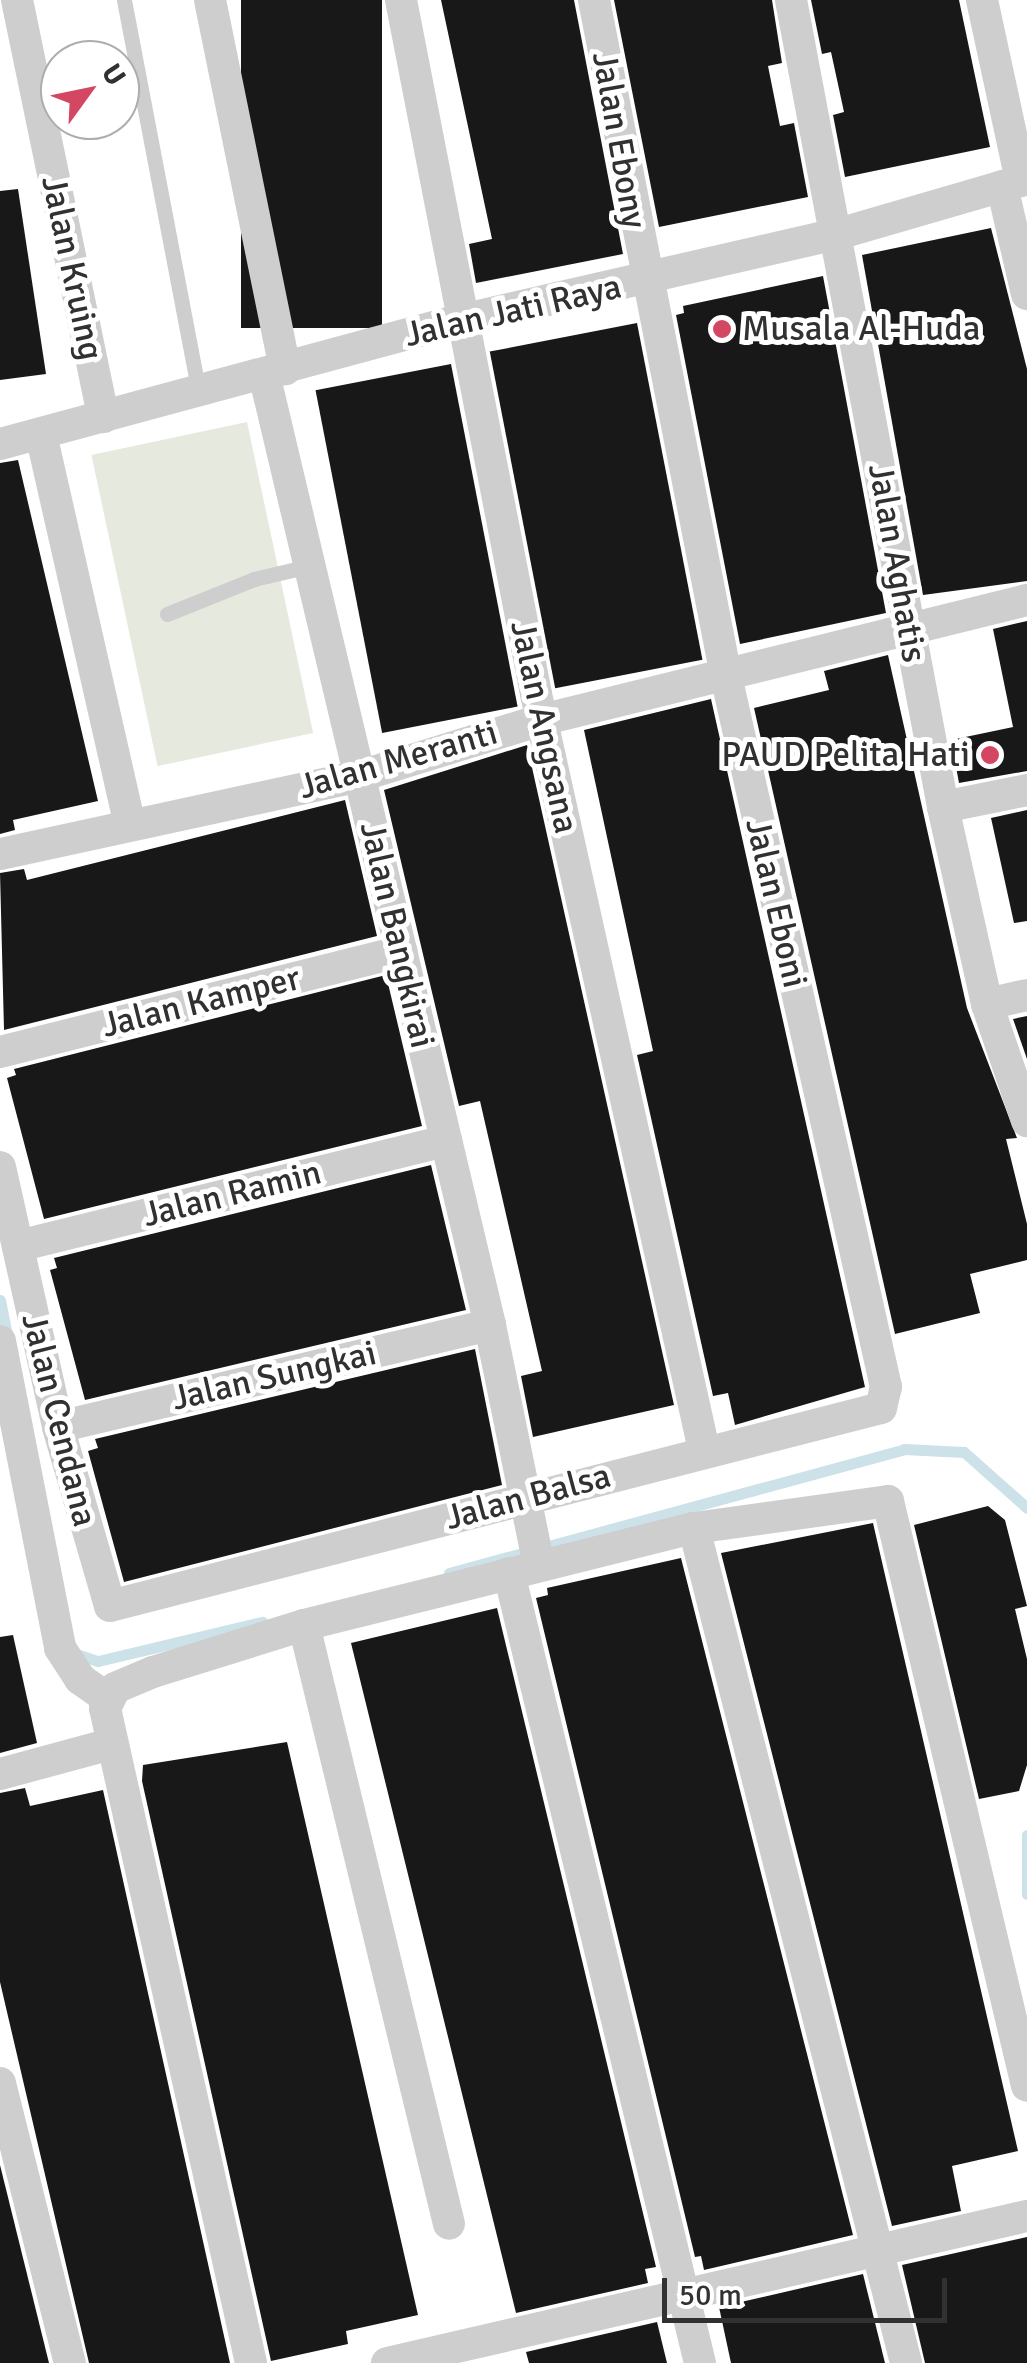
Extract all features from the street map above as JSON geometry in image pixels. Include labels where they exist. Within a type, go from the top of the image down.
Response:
[{"type":"street","name":"Jalan Kruing","points":[[17,0],[102,418]]},
{"type":"street","name":"Jalan Bangkirai","points":[[210,0],[309,566],[529,1503],[529,1564],[700,2363]]},
{"type":"street","name":"Jalan Angsana","points":[[401,0],[541,720],[704,1450]]},
{"type":"street","name":"Jalan Ebony","points":[[594,0],[644,280]]},
{"type":"street","name":"Jalan Aghatis","points":[[790,0],[838,234],[907,628],[943,807],[987,1004],[1027,1121]]},
{"type":"street","points":[[982,0],[1017,182],[1027,294]]},
{"type":"street","name":"Jalan Jati Raya","points":[[0,444],[461,320],[838,234],[1017,182]]},
{"type":"street","name":"Jalan Eboni","points":[[644,280],[726,676],[876,1349]]},
{"type":"street","points":[[41,434],[130,825]]},
{"type":"street","name":"Jalan Meranti","points":[[0,854],[360,776],[541,720],[1027,600]]},
{"type":"street","points":[[943,807],[1027,790]]},
{"type":"street","name":"Jalan Kamper","points":[[0,1052],[401,952]]},
{"type":"street","points":[[987,1004],[1027,995]]},
{"type":"street","name":"Jalan Ramin","points":[[18,1246],[446,1142]]},
{"type":"street","name":"Jalan Cendana","points":[[0,1167],[58,1427],[103,1598],[116,1607]]},
{"type":"street","name":"Jalan Sungkai","points":[[58,1427],[490,1325]]},
{"type":"street","points":[[0,1341],[60,1648],[80,1679],[106,1696]]},
{"type":"street","name":"Jalan Balsa","points":[[116,1607],[529,1503],[704,1450],[874,1412],[886,1387],[876,1349]]},
{"type":"street","points":[[106,1696],[153,1672],[304,1625],[529,1564],[694,1528],[881,1498],[892,1505],[1027,2086]]},
{"type":"street","points":[[694,1528],[906,2363]]},
{"type":"street","points":[[304,1625],[449,2224]]},
{"type":"street","points":[[106,1696],[111,1744],[251,2363]]},
{"type":"street","points":[[0,1774],[111,1744]]},
{"type":"street","points":[[0,2083],[70,2363]]},
{"type":"street","points":[[387,2363],[485,2353],[684,2298],[1027,2216]]},
{"type":"lane","points":[[124,0],[199,392]]},
{"type":"lane","points":[[167,614],[254,579],[309,566]]},
{"type":"shaded area","points":[[247,422],[313,733],[158,766],[91,455]]},
{"type":"building","points":[[241,0],[382,0],[382,328],[241,328]]},
{"type":"building","points":[[441,0],[574,0],[623,254],[476,283],[469,244],[492,239]]},
{"type":"building","points":[[614,0],[772,0],[782,63],[768,66],[780,126],[794,123],[808,197],[659,227]]},
{"type":"building","points":[[811,0],[959,0],[990,147],[845,177],[833,115],[844,112],[831,52],[822,54]]},
{"type":"building","points":[[18,189],[46,374],[0,380],[0,191]]},
{"type":"building","points":[[991,228],[1027,369],[1027,581],[923,595],[862,255]]},
{"type":"building","points":[[823,276],[886,613],[740,644],[676,315],[684,313],[683,306]]},
{"type":"building","points":[[637,323],[702,660],[555,688],[490,352]]},
{"type":"building","points":[[451,364],[518,707],[382,733],[316,390]]},
{"type":"building","points":[[18,460],[98,801],[13,820],[15,830],[0,834],[0,463]]},
{"type":"building","points":[[1027,621],[1027,771],[959,783],[951,740],[1018,726],[1013,727],[993,629]]},
{"type":"building","points":[[888,655],[967,1008],[1017,1138],[1006,1139],[1027,1224],[1027,1260],[970,1274],[980,1313],[895,1334],[754,708],[829,690],[824,671]]},
{"type":"building","points":[[711,699],[865,1387],[735,1425],[728,1393],[713,1396],[637,1055],[653,1051],[584,730]]},
{"type":"building","points":[[527,745],[674,1405],[533,1437],[521,1376],[542,1371],[480,1101],[459,1106],[384,790]]},
{"type":"building","points":[[345,800],[377,936],[4,1030],[0,873],[24,869],[27,880]]},
{"type":"building","points":[[1027,810],[1027,921],[1014,923],[991,818]]},
{"type":"building","points":[[386,975],[422,1126],[44,1219],[7,1078],[16,1075],[14,1069]]},
{"type":"building","points":[[1027,1016],[1027,1059],[1013,1019]]},
{"type":"building","points":[[431,1165],[466,1310],[85,1400],[50,1270],[57,1268],[54,1258]]},
{"type":"building","points":[[475,1349],[502,1485],[124,1582],[88,1451],[98,1448],[95,1439]]},
{"type":"building","points":[[988,1506],[1005,1520],[1027,1606],[1015,1609],[1027,1659],[1027,1765],[1019,1791],[979,1799],[914,1525]]},
{"type":"building","points":[[873,1523],[1018,2151],[952,2166],[961,2211],[892,2226],[721,1553]]},
{"type":"building","points":[[681,1558],[853,2235],[704,2270],[701,2256],[695,2257],[536,1598],[548,1595],[547,1588]]},
{"type":"building","points":[[497,1608],[656,2267],[645,2269],[648,2283],[516,2313],[351,1643]]},
{"type":"building","points":[[13,1635],[37,1743],[0,1753],[0,1637]]},
{"type":"building","points":[[287,1742],[418,2315],[346,2331],[348,2344],[271,2361],[142,1781],[143,1765]]},
{"type":"building","points":[[25,1788],[30,1806],[103,1790],[230,2363],[89,2363],[0,1982],[0,1793]]},
{"type":"building","points":[[0,2165],[49,2363],[0,2363]]},
{"type":"building","points":[[1027,2237],[1027,2363],[925,2363],[902,2265]]},
{"type":"building","points":[[863,2274],[885,2363],[731,2363],[719,2307]]},
{"type":"building","points":[[657,2322],[667,2363],[529,2363],[526,2352]]},
{"type":"waterway","points":[[0,1300],[8,1340]]},
{"type":"waterway","points":[[449,1573],[904,1449],[964,1452],[1027,1508]]},
{"type":"waterway","points":[[76,1654],[98,1661],[262,1622]]},
{"type":"waterway","points":[[1027,1835],[1027,1894]]},
{"type":"place","name":"Musala Al-Huda","points":[[722,329]]},
{"type":"place","name":"PAUD Pelita Hati","points":[[990,755]]}]
